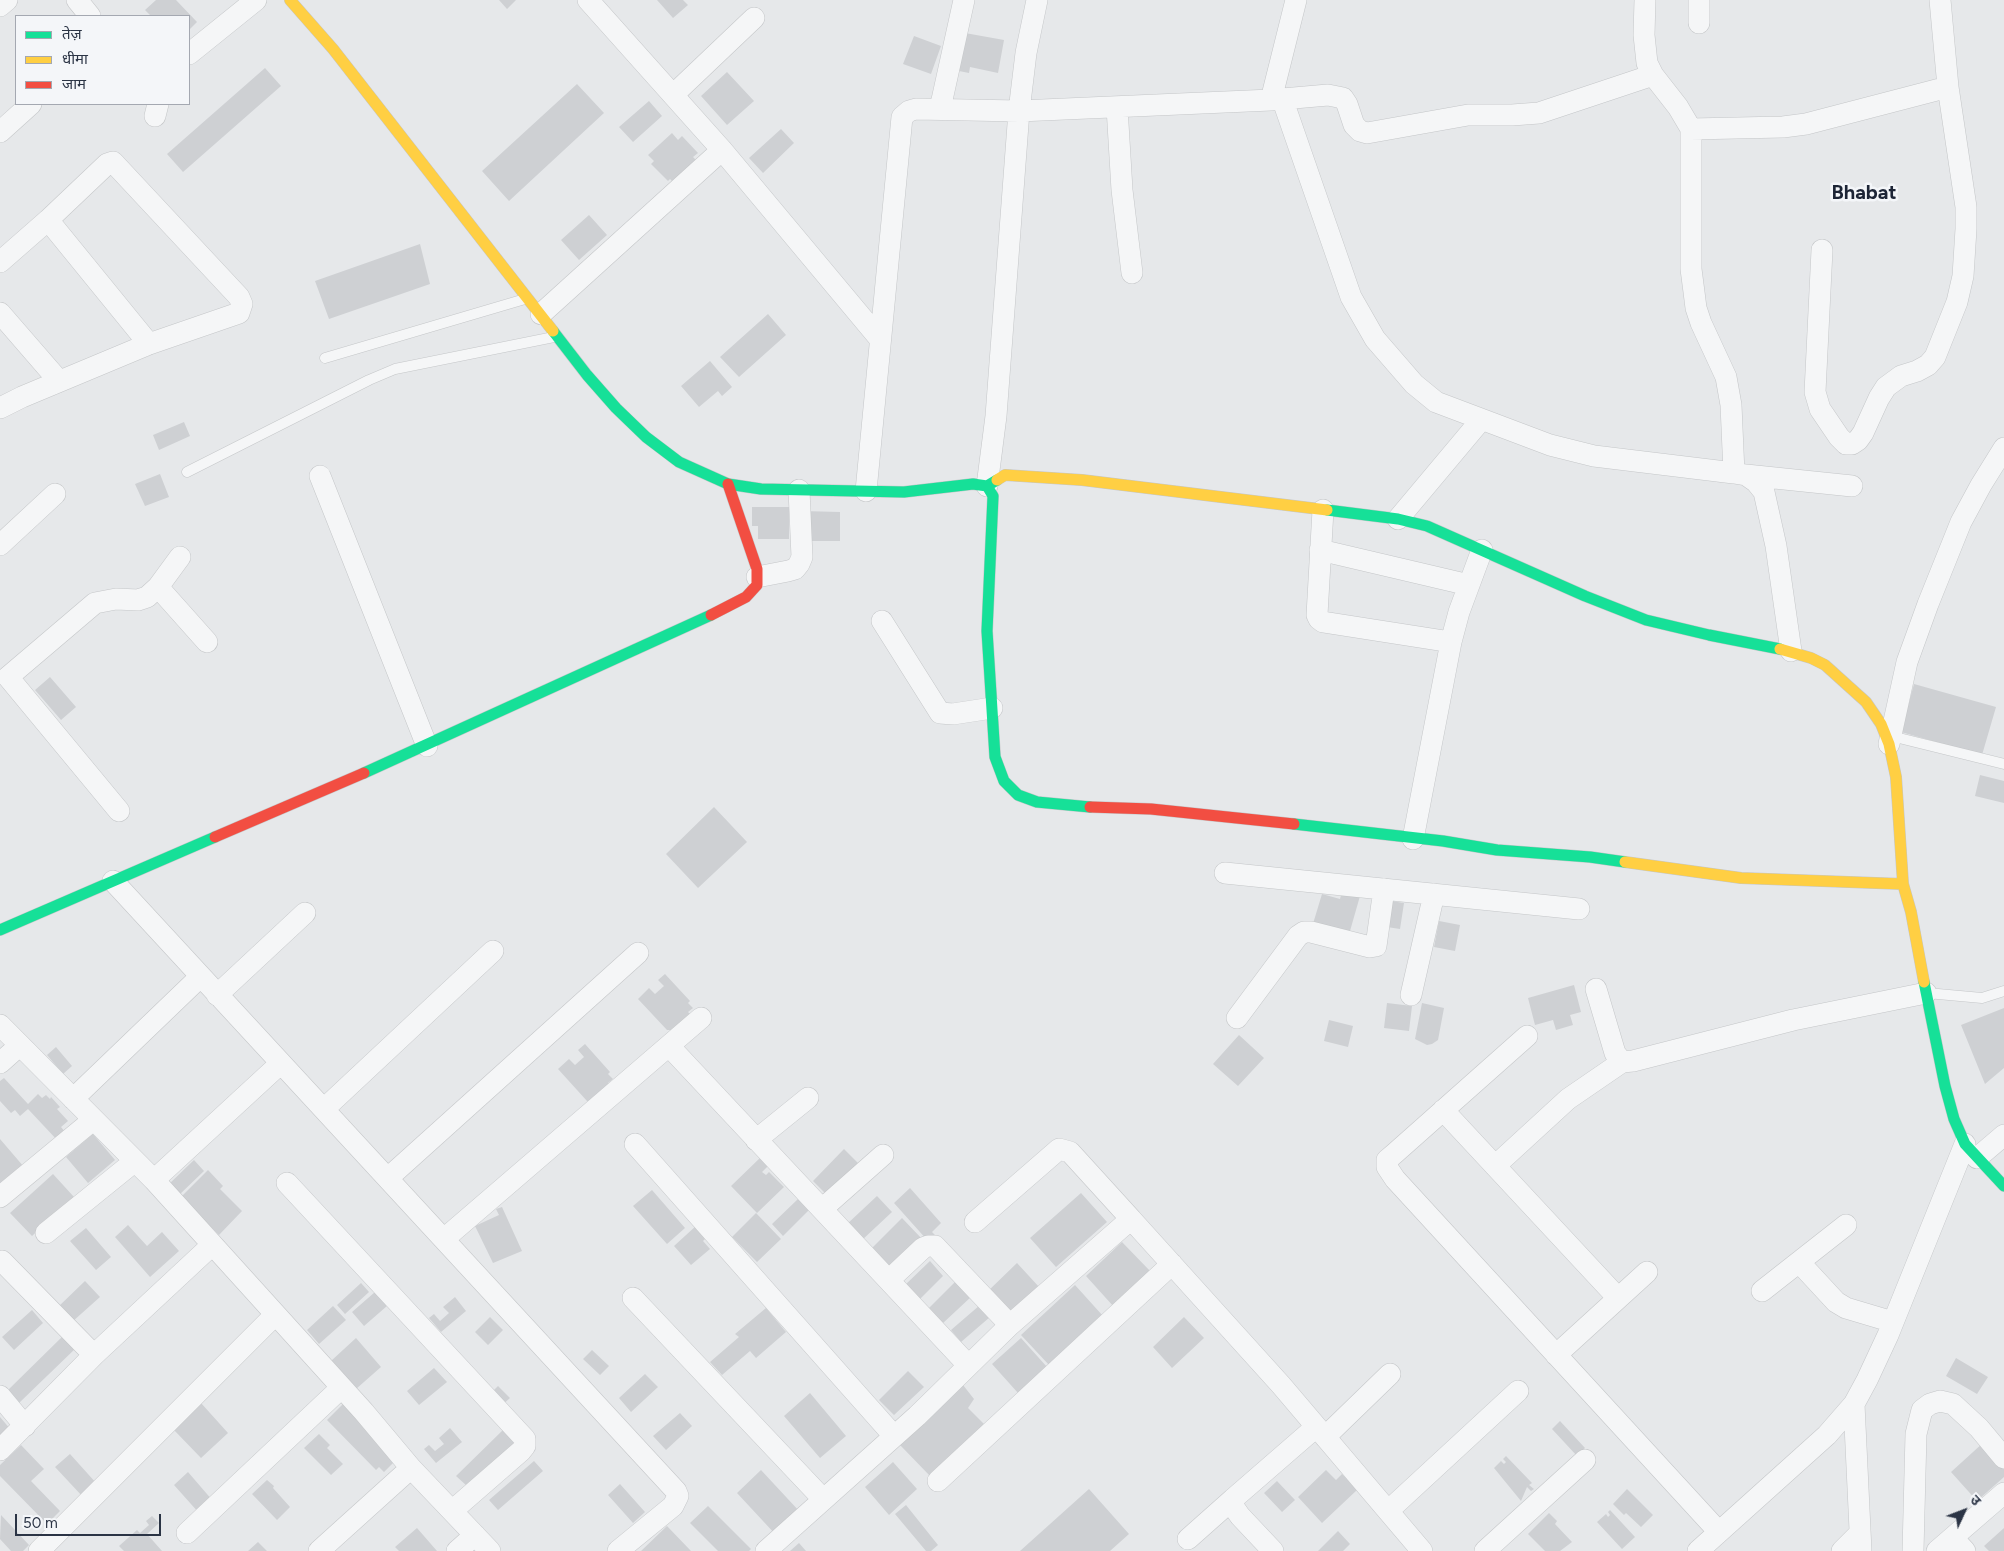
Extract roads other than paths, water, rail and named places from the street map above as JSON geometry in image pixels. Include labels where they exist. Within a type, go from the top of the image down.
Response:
[{"type":"street","points":[[0,6],[7,0]]},
{"type":"street","points":[[76,0],[89,15]]},
{"type":"street","points":[[190,53],[256,0]]},
{"type":"street","points":[[290,0],[333,49],[587,375],[616,408],[646,437],[679,462],[728,484],[760,489],[904,492],[973,484],[986,486],[1005,475],[1018,474],[1082,480],[1398,519],[1427,526],[1593,600],[1646,620],[1791,651],[1825,665],[1866,702],[1890,740],[1896,777],[1902,884],[1911,912],[1945,1086],[1954,1119],[1971,1151],[2004,1186]]},
{"type":"street","points":[[940,109],[964,0]]},
{"type":"street","points":[[1037,0],[1026,52],[1019,111],[998,398],[986,486],[993,496],[987,631],[995,757],[1004,781],[1018,796],[1037,802],[1073,806],[1184,812],[1443,841],[1497,850],[1590,857],[1741,878],[1902,884]]},
{"type":"street","points":[[1296,0],[1276,99],[1351,297],[1375,339],[1414,384],[1436,402],[1550,445],[1594,456],[1852,486]]},
{"type":"street","points":[[1645,0],[1645,51],[1647,63],[1653,75],[1678,107],[1691,129],[1691,269],[1696,308],[1726,377],[1740,474]]},
{"type":"street","points":[[1699,0],[1699,23]]},
{"type":"street","points":[[1822,250],[1815,392],[1820,409],[1839,437],[1846,444],[1852,444],[1863,433],[1886,387],[1900,376],[1917,371],[1935,357],[1957,302],[1965,255],[1966,207],[1948,87],[1940,0]]},
{"type":"street","points":[[592,1],[722,150],[879,338]]},
{"type":"street","points":[[674,96],[754,18]]},
{"type":"street","points":[[866,491],[879,338],[902,117],[908,111],[940,109],[1019,111],[1328,95],[1342,98],[1347,104],[1354,125],[1360,131],[1367,133],[1468,115],[1512,115],[1539,112],[1653,75]]},
{"type":"street","points":[[1691,129],[1783,127],[1806,124],[1948,87]]},
{"type":"street","points":[[0,132],[30,105]]},
{"type":"street","points":[[1117,107],[1122,190],[1132,272]]},
{"type":"street","points":[[534,306],[722,150]]},
{"type":"street","points":[[0,262],[108,164],[113,162],[239,297],[242,304],[239,313],[150,344],[0,408]]},
{"type":"street","points":[[48,220],[150,344]]},
{"type":"street","points":[[0,312],[59,382]]},
{"type":"street","points":[[1398,519],[1481,420]]},
{"type":"street","points":[[1890,740],[1907,662],[1928,604],[1961,522],[1981,484],[2004,448]]},
{"type":"street","points":[[1740,474],[1756,482],[1764,492],[1776,546],[1791,651]]},
{"type":"street","points":[[320,476],[427,746]]},
{"type":"street","points":[[0,930],[427,746],[733,605],[746,597],[757,585],[757,569],[728,484]]},
{"type":"street","points":[[756,577],[788,571],[794,569],[799,564],[802,557],[799,490]]},
{"type":"street","points":[[0,545],[55,494]]},
{"type":"street","points":[[1323,510],[1317,615],[1323,622],[1451,642]]},
{"type":"street","points":[[1320,550],[1469,586]]},
{"type":"street","points":[[1413,839],[1451,642],[1482,550]]},
{"type":"street","points":[[119,811],[3,676],[95,603],[116,599],[138,600],[147,597],[158,587],[180,556]]},
{"type":"street","points":[[158,587],[207,642]]},
{"type":"street","points":[[882,620],[940,713],[953,714],[992,708]]},
{"type":"street","points":[[1225,873],[1579,909]]},
{"type":"street","points":[[113,881],[676,1491],[678,1496],[673,1506],[618,1551]]},
{"type":"street","points":[[1237,1018],[1298,936],[1304,932],[1311,932],[1370,947],[1376,946],[1384,889]]},
{"type":"street","points":[[1410,995],[1434,894]]},
{"type":"street","points":[[217,995],[305,913]]},
{"type":"street","points":[[324,1109],[493,951]]},
{"type":"street","points":[[388,1178],[638,953]]},
{"type":"street","points":[[72,1099],[200,977]]},
{"type":"street","points":[[1596,989],[1615,1053],[1622,1062]]},
{"type":"street","points":[[1495,1166],[1568,1099],[1622,1062],[1633,1061],[1793,1020],[1926,993]]},
{"type":"street","points":[[444,1239],[701,1018]]},
{"type":"street","points":[[0,1025],[154,1180],[411,1468],[490,1551]]},
{"type":"street","points":[[1527,1036],[1388,1160],[1387,1168],[1395,1179],[1719,1532]]},
{"type":"street","points":[[0,1063],[20,1046]]},
{"type":"street","points":[[669,1046],[968,1366]]},
{"type":"street","points":[[154,1180],[281,1063]]},
{"type":"street","points":[[756,1140],[808,1098]]},
{"type":"street","points":[[1443,1110],[1618,1298]]},
{"type":"street","points":[[0,1197],[93,1120]]},
{"type":"street","points":[[1698,1551],[1827,1435],[1854,1404],[1867,1380],[1971,1151],[2004,1135]]},
{"type":"street","points":[[635,1144],[894,1436]]},
{"type":"street","points":[[975,1222],[1059,1149],[1070,1152],[1172,1264],[1422,1551]]},
{"type":"street","points":[[822,1209],[883,1155]]},
{"type":"street","points":[[46,1233],[134,1161]]},
{"type":"street","points":[[287,1182],[525,1439],[525,1446],[520,1451],[452,1511]]},
{"type":"street","points":[[766,1551],[894,1436],[1010,1325],[1131,1219]]},
{"type":"street","points":[[1762,1291],[1846,1225]]},
{"type":"street","points":[[0,1450],[94,1355],[211,1246]]},
{"type":"street","points":[[888,1280],[923,1248],[935,1246],[1010,1325]]},
{"type":"street","points":[[2,1261],[94,1355]]},
{"type":"street","points":[[1799,1262],[1826,1293],[1846,1308],[1893,1322]]},
{"type":"street","points":[[938,1481],[1172,1264]]},
{"type":"street","points":[[1556,1355],[1647,1272]]},
{"type":"street","points":[[633,1298],[822,1499]]},
{"type":"street","points":[[52,1546],[275,1315]]},
{"type":"street","points":[[1188,1539],[1233,1499],[1320,1432],[1390,1374]]},
{"type":"street","points":[[187,1533],[341,1388]]},
{"type":"street","points":[[1388,1511],[1518,1391]]},
{"type":"street","points":[[0,1396],[25,1426]]},
{"type":"street","points":[[1913,1551],[1916,1434],[1922,1410],[1930,1404],[1940,1401],[1953,1404],[1978,1428],[2004,1458]]},
{"type":"street","points":[[1842,1551],[1860,1543],[1854,1404]]},
{"type":"street","points":[[1485,1551],[1585,1460]]},
{"type":"street","points":[[319,1551],[411,1468]]},
{"type":"street","points":[[1952,1547],[2004,1493]]},
{"type":"street","points":[[1233,1499],[1233,1506],[1240,1516],[1273,1551]]},
{"type":"street","points":[[458,1551],[474,1535]]},
{"type":"lane","points":[[325,358],[534,306]]},
{"type":"lane","points":[[187,472],[369,380],[395,369],[558,336]]},
{"type":"lane","points":[[1890,740],[2004,764]]},
{"type":"lane","points":[[1926,993],[1982,998],[2004,991]]},
{"type":"district","name":"Bhabat","points":[[1864,193]]}]
